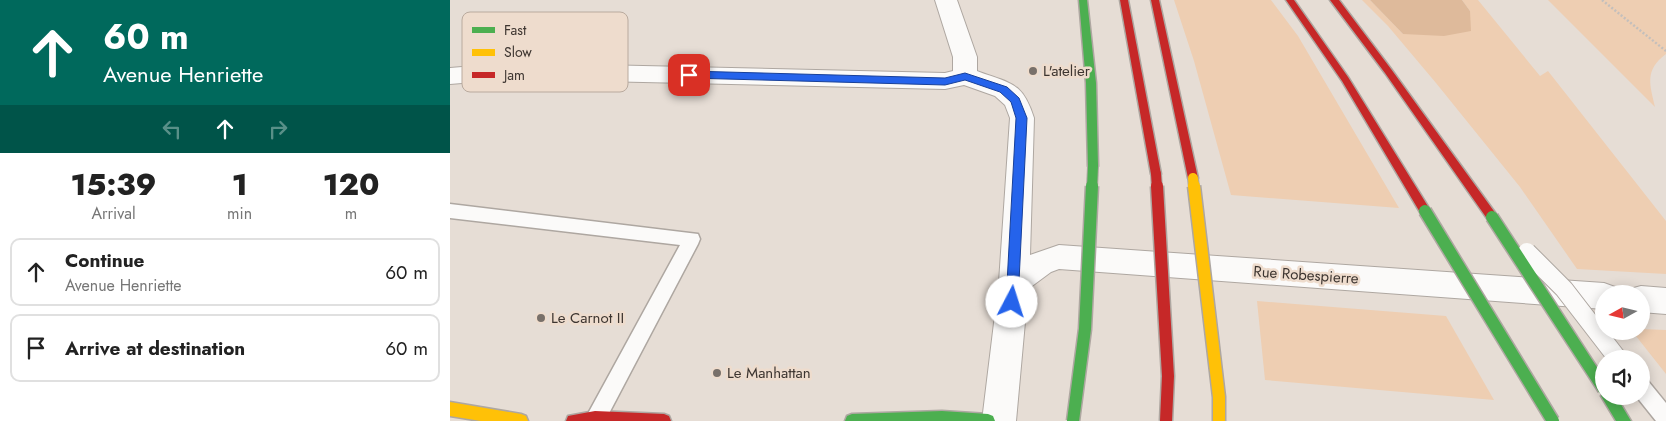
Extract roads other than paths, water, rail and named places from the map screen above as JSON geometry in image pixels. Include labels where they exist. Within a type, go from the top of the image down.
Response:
[{"type":"main road","points":[[1073,421],[1085,328],[1093,166],[1091,83],[1083,0]]},
{"type":"main road","points":[[1124,0],[1156,174],[1168,376],[1166,421]]},
{"type":"main road","points":[[1155,0],[1193,178],[1218,397],[1219,421]]},
{"type":"main road","points":[[1290,0],[1345,79],[1553,421]]},
{"type":"main road","points":[[1334,0],[1388,71],[1492,217],[1595,375]]},
{"type":"main road","points":[[1614,405],[1624,421]]},
{"type":"main road","points":[[450,409],[521,421]]},
{"type":"main road","points":[[852,421],[942,418],[988,421]]},
{"type":"main road","points":[[573,421],[664,421]]},
{"type":"street","points":[[946,0],[965,57],[965,76]]},
{"type":"street","points":[[628,73],[945,81],[965,76],[1003,90],[1016,100],[1022,118],[1014,282],[999,421]]},
{"type":"street","name":"Rue Robespierre","points":[[1014,282],[1041,264],[1059,257],[1595,295]]},
{"type":"street","points":[[1650,299],[1666,300]]},
{"type":"lane","points":[[450,211],[692,240],[595,420]]},
{"type":"lane","points":[[1492,217],[1564,289],[1611,350]]},
{"type":"lane","points":[[1650,399],[1666,418]]},
{"type":"place","name":"L'atelier","points":[[1033,71]]},
{"type":"place","name":"Le Carnot II","points":[[541,318]]},
{"type":"place","name":"Le Manhattan","points":[[717,373]]}]
